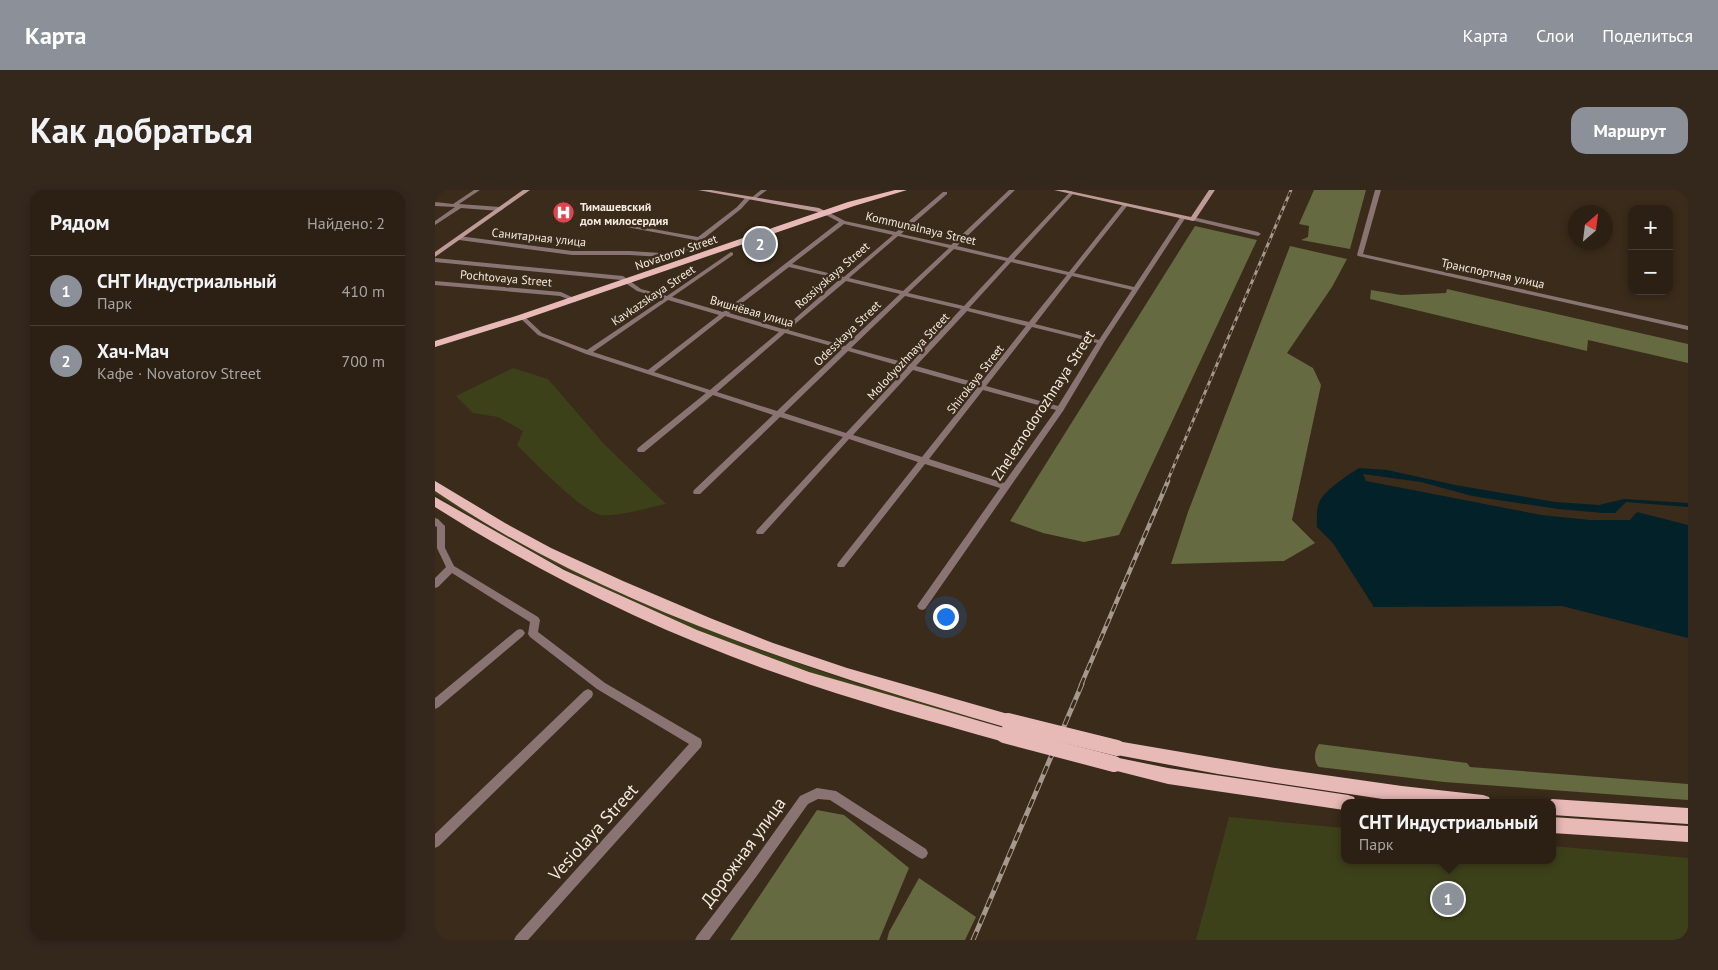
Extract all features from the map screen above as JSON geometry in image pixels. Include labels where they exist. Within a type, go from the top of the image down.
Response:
[{"type":"main road","points":[[435,255],[527,190]]},
{"type":"main road","name":"Kommunalnaya Street","points":[[701,190],[826,213]]},
{"type":"main road","name":"Novatorov Street","points":[[435,346],[868,199],[903,190]]},
{"type":"main road","points":[[1057,190],[1193,219],[1212,190]]},
{"type":"main road","points":[[435,485],[471,511],[518,537],[657,602],[819,665],[1006,728]]},
{"type":"main road","points":[[435,501],[536,560],[645,614],[783,669],[1116,756],[1177,777],[1341,802]]},
{"type":"main road","points":[[1116,756],[1170,760],[1435,799]]},
{"type":"main road","points":[[1556,808],[1688,816]]},
{"type":"main road","points":[[1556,825],[1688,834]]},
{"type":"street","points":[[453,206],[477,190]]},
{"type":"street","points":[[677,256],[750,198],[764,190]]},
{"type":"street","name":"Odesskaya Street","points":[[697,492],[1012,190]]},
{"type":"street","name":"Транспортная улица","points":[[1378,190],[1360,255],[1688,328]]},
{"type":"street","name":"Rossiyskaya Street","points":[[641,450],[711,393],[945,192]]},
{"type":"street","name":"Molodyozhnaya Street","points":[[760,532],[1012,260],[1071,193]]},
{"type":"street","points":[[435,204],[500,210]]},
{"type":"street","name":"Shirokaya Street","points":[[841,565],[1073,274],[1125,205]]},
{"type":"street","points":[[435,224],[460,206]]},
{"type":"street","name":"Kommunalnaya Street","points":[[826,213],[843,222],[1137,288]]},
{"type":"street","name":"Zheleznodorozhnaya Street","points":[[922,606],[1060,409],[1101,342],[1183,217]]},
{"type":"street","points":[[1193,219],[1258,234]]},
{"type":"street","points":[[648,373],[843,222]]},
{"type":"street","points":[[613,224],[700,239]]},
{"type":"street","name":"Санитарная улица","points":[[459,238],[573,253],[630,253],[677,256]]},
{"type":"street","name":"Kavkazskaya Street","points":[[588,353],[731,254]]},
{"type":"street","name":"Вишнёвая улица","points":[[435,260],[623,278],[639,290],[1060,409]]},
{"type":"street","points":[[789,265],[1101,342]]},
{"type":"street","name":"Pochtovaya Street","points":[[435,283],[561,294],[575,300]]},
{"type":"street","points":[[522,318],[540,334],[588,353],[1006,486]]},
{"type":"street","points":[[435,521],[441,526],[441,548],[451,568],[435,584]]},
{"type":"street","name":"Vesiolaya Street","points":[[451,568],[535,620],[533,634],[601,686],[697,743],[521,940]]},
{"type":"street","points":[[435,704],[520,633]]},
{"type":"street","points":[[435,842],[589,694]]},
{"type":"street","name":"Дорожная улица","points":[[701,940],[753,873],[800,804],[812,795],[832,794],[922,853]]},
{"type":"green space","points":[[1314,190],[1366,190],[1350,249],[1301,240],[1308,237],[1309,226],[1299,224]]},
{"type":"green space","points":[[1195,226],[1257,240],[1119,535],[1084,542],[1043,533],[1010,521]]},
{"type":"green space","points":[[1290,246],[1347,259],[1332,287],[1287,353],[1313,368],[1321,385],[1292,520],[1315,543],[1284,561],[1171,564],[1188,512]]},
{"type":"green space","points":[[1447,289],[1688,344],[1688,363],[1588,340],[1587,351],[1370,299],[1371,290],[1401,295],[1446,293]]},
{"type":"green space","points":[[513,368],[548,379],[604,444],[666,504],[618,514],[602,515],[594,512],[583,506],[558,485],[517,445],[523,431],[498,417],[473,413],[456,396]]},
{"type":"green space","points":[[435,491],[500,531],[668,613],[754,648],[852,682],[975,718],[973,722],[855,686],[777,661],[700,632],[603,589],[546,559],[462,511],[435,494]]},
{"type":"green space","points":[[1319,744],[1467,763],[1470,767],[1688,784],[1688,800],[1444,782],[1319,767],[1315,756]]},
{"type":"green space","points":[[817,810],[844,815],[909,868],[879,940],[730,940]]},
{"type":"green space","points":[[1229,817],[1341,828],[1341,864],[1556,864],[1556,846],[1688,858],[1688,940],[1196,940]]},
{"type":"green space","points":[[919,878],[976,917],[965,940],[887,940],[889,932]]},
{"type":"water","points":[[1359,468],[1387,470],[1455,485],[1555,502],[1599,505],[1624,499],[1688,503],[1688,507],[1626,502],[1615,513],[1558,509],[1472,496],[1421,482],[1363,474],[1366,481],[1541,515],[1590,520],[1630,520],[1637,512],[1688,525],[1688,638],[1562,606],[1374,607],[1333,543],[1317,527],[1319,502],[1321,499],[1333,486]]},
{"type":"railway","points":[[1167,482],[1291,190]]},
{"type":"railway","points":[[1081,685],[1168,481]]},
{"type":"railway","points":[[973,940],[1082,684]]},
{"type":"place","name":"Тимашевский дом милосердия","points":[[564,213]]},
{"type":"place","name":"Хач-Мач","points":[[760,244]]},
{"type":"place","name":"СНТ Индустриальный","points":[[1448,899]]}]
